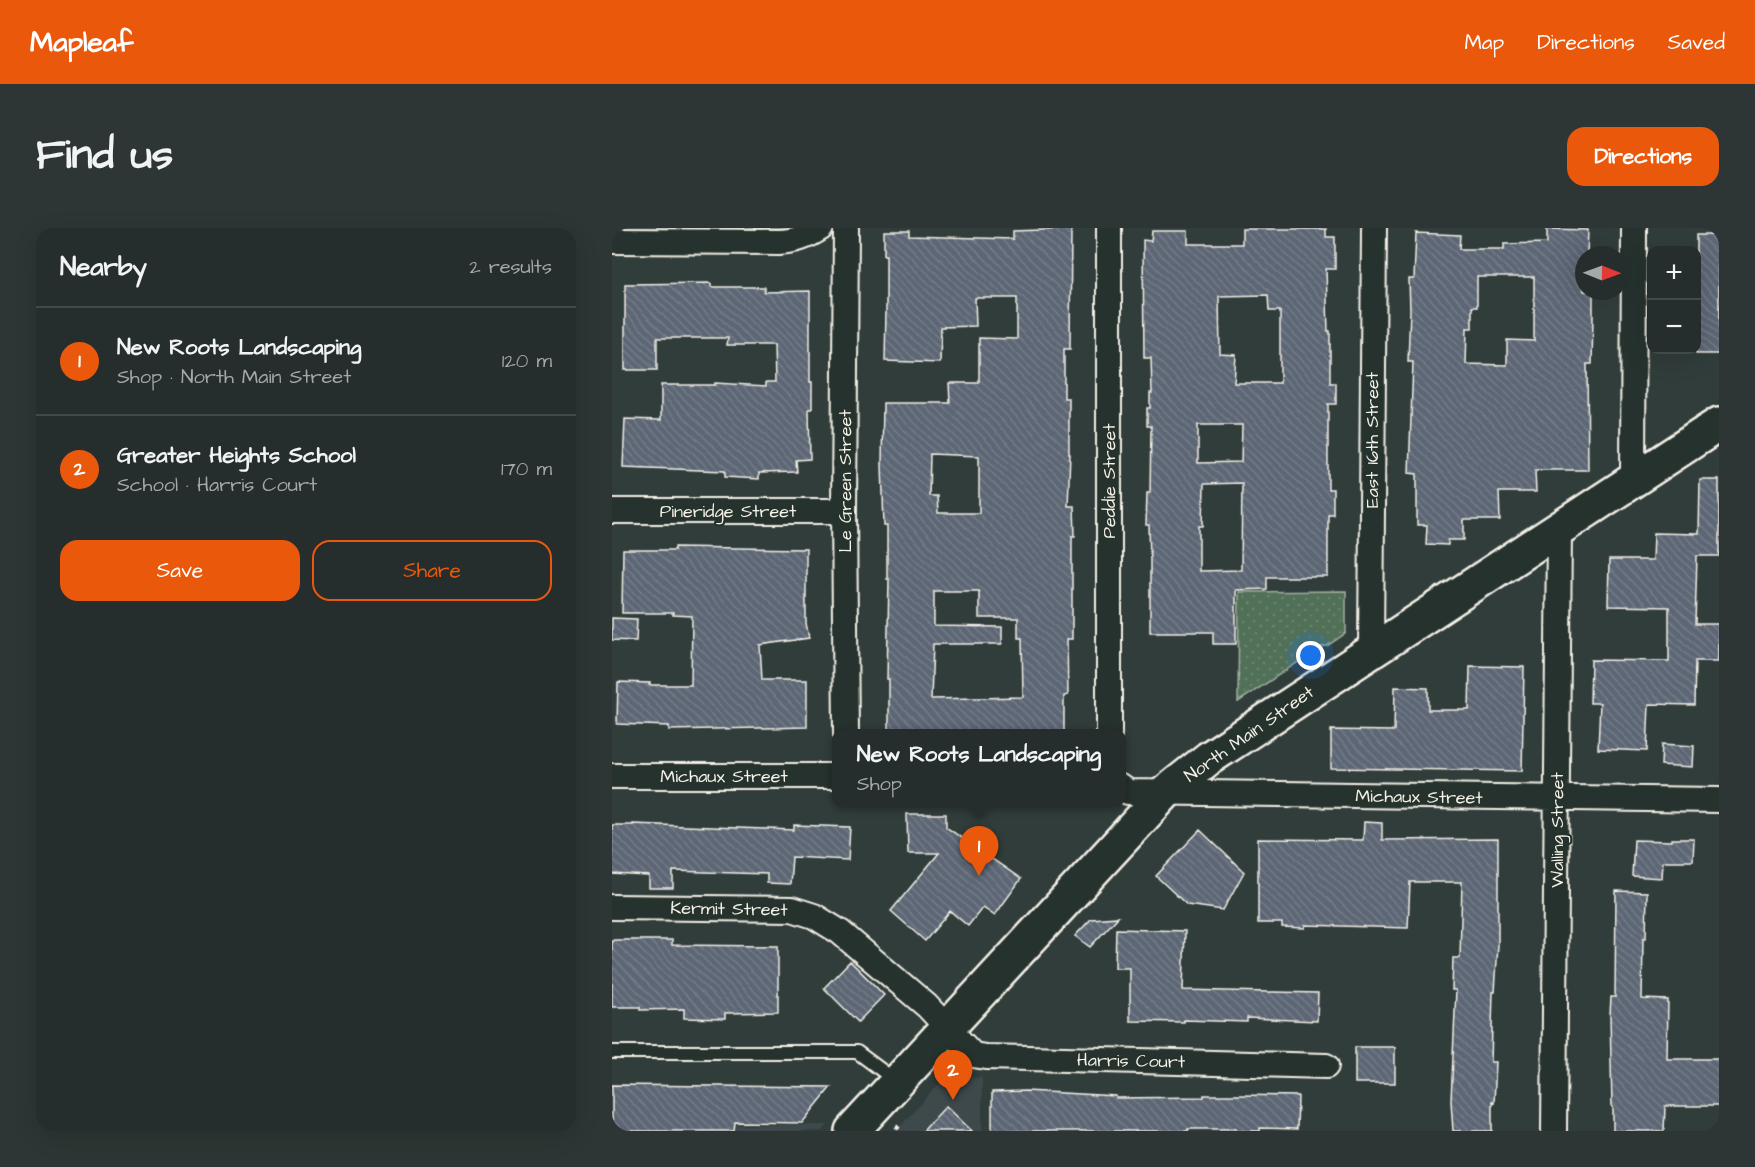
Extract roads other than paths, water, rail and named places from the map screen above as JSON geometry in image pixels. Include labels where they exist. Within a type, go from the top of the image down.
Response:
[{"type":"main road","name":"North Main Street","points":[[852,1131],[1165,793],[1209,758],[1719,424]]},
{"type":"street","points":[[612,241],[779,242],[795,241],[821,228]]},
{"type":"street","name":"Le Green Street","points":[[846,228],[844,511],[846,729]]},
{"type":"street","name":"Peddie Street","points":[[1108,228],[1109,729]]},
{"type":"street","name":"East 16th Street","points":[[1371,651],[1374,228]]},
{"type":"street","points":[[1633,479],[1634,228]]},
{"type":"street","name":"Pineridge Street","points":[[612,512],[844,511]]},
{"type":"street","name":"Walling Street","points":[[1554,1131],[1559,528]]},
{"type":"street","name":"Michaux Street","points":[[612,776],[832,776]]},
{"type":"street","name":"Michaux Street","points":[[1126,790],[1165,793],[1719,800]]},
{"type":"street","name":"Kermit Street","points":[[612,907],[792,909],[814,916],[840,932],[924,1003],[948,1027]]},
{"type":"street","name":"Harris Court","points":[[948,1027],[973,1055],[986,1057],[1326,1066]]},
{"type":"lane","points":[[612,1052],[857,1052],[897,1081]]},
{"type":"place","name":"New Roots Landscaping","points":[[979,876]]},
{"type":"place","name":"Greater Heights School","points":[[953,1100]]}]
